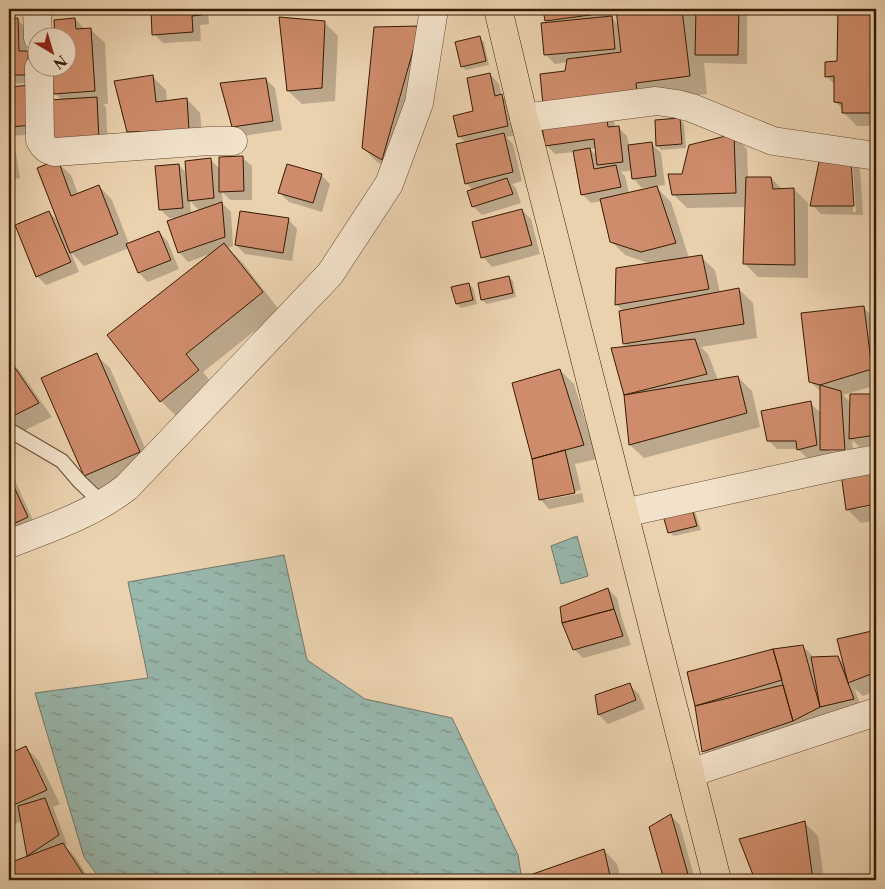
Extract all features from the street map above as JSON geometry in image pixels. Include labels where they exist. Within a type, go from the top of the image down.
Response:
[{"type":"highway","points":[[498,9],[716,880]]},
{"type":"street","points":[[37,9],[38,28]]},
{"type":"street","points":[[9,544],[89,512],[127,487],[330,274],[389,184],[419,103],[434,9]]},
{"type":"street","points":[[39,78],[40,140],[48,151],[233,141]]},
{"type":"street","points":[[524,118],[656,101],[692,108],[773,141],[876,156]]},
{"type":"street","points":[[624,513],[876,459]]},
{"type":"street","points":[[690,773],[876,712]]},
{"type":"lane","points":[[9,430],[62,461],[103,504]]},
{"type":"water","points":[[577,536],[588,576],[561,584],[551,546]]},
{"type":"water","points":[[284,555],[307,660],[365,699],[452,718],[518,855],[522,880],[101,880],[84,857],[35,693],[148,678],[128,582]]},
{"type":"building","points":[[151,9],[200,9],[201,15],[192,16],[193,32],[152,35]]},
{"type":"building","points":[[543,9],[604,9],[605,13],[545,21]]},
{"type":"building","points":[[616,9],[682,9],[690,76],[636,83],[637,94],[543,105],[540,74],[565,71],[567,59],[621,52]]},
{"type":"building","points":[[696,9],[739,9],[738,55],[695,55]]},
{"type":"building","points":[[838,9],[876,9],[876,104],[873,104],[873,113],[842,113],[842,103],[834,102],[834,76],[825,77],[825,62],[837,61]]},
{"type":"building","points":[[612,16],[615,49],[544,55],[541,23]]},
{"type":"building","points":[[279,17],[325,21],[322,88],[287,91]]},
{"type":"building","points":[[18,18],[19,51],[28,51],[28,75],[9,75],[9,19]]},
{"type":"building","points":[[75,18],[76,28],[54,28],[54,20]]},
{"type":"building","points":[[420,26],[382,160],[362,148],[374,27]]},
{"type":"building","points":[[91,28],[95,91],[54,94],[52,78],[78,78],[78,29]]},
{"type":"building","points":[[480,36],[486,61],[461,67],[455,42]]},
{"type":"building","points":[[490,73],[495,96],[502,94],[508,126],[458,137],[453,116],[473,111],[467,78]]},
{"type":"building","points":[[153,75],[156,102],[187,98],[189,130],[127,132],[114,81]]},
{"type":"building","points":[[266,78],[273,121],[232,127],[220,83]]},
{"type":"building","points":[[31,85],[34,125],[9,127],[9,87]]},
{"type":"building","points":[[97,97],[99,141],[52,144],[49,100]]},
{"type":"building","points":[[606,111],[608,127],[619,126],[623,162],[597,165],[594,139],[545,146],[541,119]]},
{"type":"building","points":[[680,118],[682,144],[656,146],[655,120]]},
{"type":"building","points":[[504,133],[513,172],[465,184],[456,144]]},
{"type":"building","points":[[734,134],[736,193],[672,195],[668,174],[682,174],[689,145]]},
{"type":"building","points":[[652,142],[656,176],[632,179],[628,145]]},
{"type":"building","points":[[590,148],[594,169],[616,165],[621,187],[581,195],[573,151]]},
{"type":"building","points":[[243,156],[244,191],[219,192],[219,157]]},
{"type":"building","points":[[820,157],[851,159],[854,206],[810,206]]},
{"type":"building","points":[[211,158],[214,198],[188,201],[185,161]]},
{"type":"building","points":[[58,160],[71,196],[99,185],[118,234],[70,253],[37,168]]},
{"type":"building","points":[[179,164],[183,208],[159,210],[155,166]]},
{"type":"building","points":[[287,164],[322,174],[313,203],[278,193]]},
{"type":"building","points":[[746,177],[771,177],[773,189],[794,188],[795,265],[743,264]]},
{"type":"building","points":[[507,178],[513,194],[472,207],[467,191]]},
{"type":"building","points":[[657,186],[676,243],[641,252],[610,242],[600,199]]},
{"type":"building","points":[[222,202],[225,237],[178,253],[167,221]]},
{"type":"building","points":[[522,209],[532,245],[481,258],[472,222]]},
{"type":"building","points":[[49,211],[71,262],[36,277],[15,225]]},
{"type":"building","points":[[240,211],[289,218],[283,253],[235,245]]},
{"type":"building","points":[[159,231],[171,260],[138,273],[126,244]]},
{"type":"building","points":[[224,243],[263,292],[186,354],[199,370],[160,402],[107,335]]},
{"type":"building","points":[[702,255],[709,289],[615,305],[616,268]]},
{"type":"building","points":[[509,276],[513,293],[481,300],[478,283]]},
{"type":"building","points":[[469,283],[473,300],[456,304],[451,287]]},
{"type":"building","points":[[739,288],[744,324],[623,344],[619,311]]},
{"type":"building","points":[[864,306],[872,369],[820,385],[809,382],[801,313]]},
{"type":"building","points":[[695,339],[707,374],[624,395],[611,348]]},
{"type":"building","points":[[97,353],[140,452],[84,476],[41,378]]},
{"type":"building","points":[[9,359],[39,403],[9,418]]},
{"type":"building","points":[[560,369],[584,445],[532,459],[512,383]]},
{"type":"building","points":[[738,376],[747,413],[629,445],[624,395]]},
{"type":"building","points":[[820,385],[841,391],[845,450],[820,450]]},
{"type":"building","points":[[850,394],[876,394],[876,435],[849,439]]},
{"type":"building","points":[[811,401],[817,445],[797,450],[796,441],[767,441],[761,411]]},
{"type":"building","points":[[565,450],[575,493],[539,500],[532,459]]},
{"type":"building","points":[[876,460],[876,504],[846,510],[840,466]]},
{"type":"building","points":[[9,476],[28,517],[9,526]]},
{"type":"building","points":[[691,505],[697,526],[668,533],[662,512]]},
{"type":"building","points":[[608,588],[614,609],[562,623],[560,607]]},
{"type":"building","points":[[614,609],[623,636],[573,650],[562,623]]},
{"type":"building","points":[[876,630],[876,672],[848,683],[837,639]]},
{"type":"building","points":[[803,645],[820,707],[793,721],[773,649]]},
{"type":"building","points":[[773,649],[782,680],[695,706],[687,672]]},
{"type":"building","points":[[838,656],[854,699],[820,707],[811,657]]},
{"type":"building","points":[[630,683],[636,700],[598,715],[595,695]]},
{"type":"building","points":[[783,685],[793,721],[702,752],[695,706]]},
{"type":"building","points":[[26,746],[47,790],[9,807],[9,754]]},
{"type":"building","points":[[45,798],[59,835],[27,856],[18,806]]},
{"type":"building","points":[[671,814],[689,878],[679,880],[664,880],[649,827]]},
{"type":"building","points":[[805,821],[813,880],[755,880],[739,839]]},
{"type":"building","points":[[63,843],[87,880],[14,880],[9,863]]},
{"type":"building","points":[[604,849],[611,880],[533,880],[530,875]]}]
